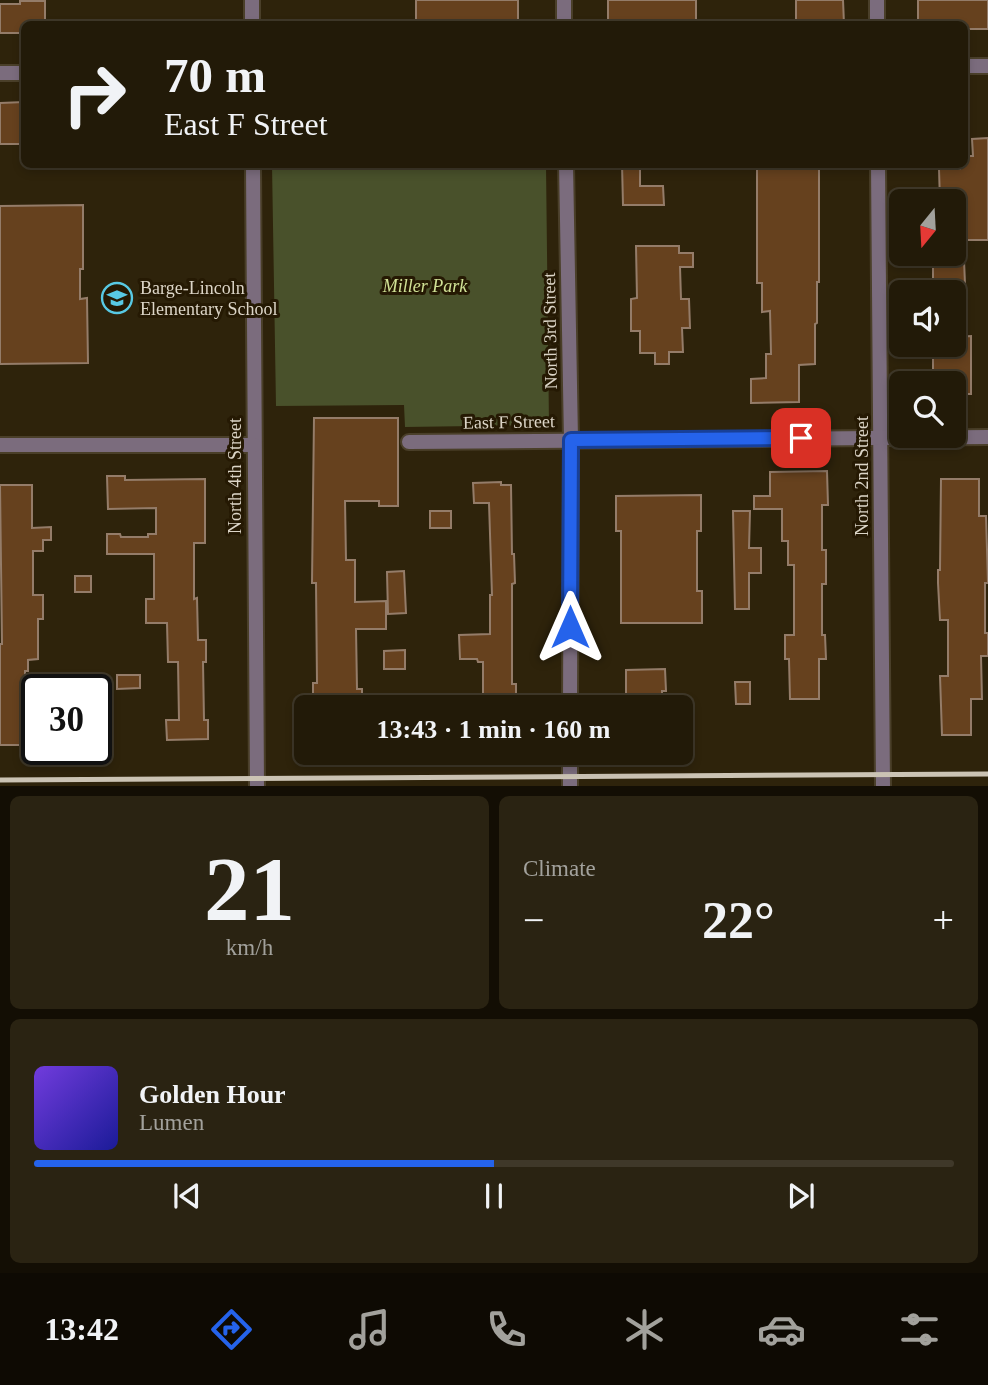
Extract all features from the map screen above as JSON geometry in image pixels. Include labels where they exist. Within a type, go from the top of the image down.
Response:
[{"type":"street","points":[[252,0],[252,21]]},
{"type":"street","points":[[564,0],[564,21]]},
{"type":"street","points":[[877,0],[877,21]]},
{"type":"street","points":[[968,66],[988,66]]},
{"type":"street","points":[[0,73],[21,73]]},
{"type":"street","name":"North 4th Street","points":[[253,168],[257,786]]},
{"type":"street","name":"North 3rd Street","points":[[566,168],[571,440],[570,695]]},
{"type":"street","name":"North 2nd Street","points":[[878,168],[883,786]]},
{"type":"street","name":"East F Street","points":[[409,442],[988,436]]},
{"type":"street","points":[[0,445],[254,445]]},
{"type":"street","points":[[570,765],[570,786]]},
{"type":"green space","name":"Miller Park","points":[[272,168],[546,168],[549,425],[405,427],[404,405],[276,406]]},
{"type":"building","points":[[416,0],[518,0],[518,21],[416,21]]},
{"type":"building","points":[[608,0],[696,0],[696,21],[608,21]]},
{"type":"building","points":[[796,0],[843,0],[844,21],[796,21]]},
{"type":"building","points":[[918,0],[988,0],[988,29],[968,29],[968,21],[918,21]]},
{"type":"building","points":[[20,1],[45,1],[45,21],[21,21],[21,33],[0,33],[0,4],[20,4]]},
{"type":"building","points":[[21,102],[21,144],[0,144],[0,103]]},
{"type":"building","points":[[988,138],[988,240],[966,240],[966,189],[940,189],[939,169],[968,168],[968,156],[973,156],[972,139]]},
{"type":"building","points":[[622,168],[640,168],[640,186],[663,186],[664,205],[623,205]]},
{"type":"building","points":[[757,168],[819,168],[819,282],[815,364],[799,365],[799,402],[751,403],[751,379],[766,378],[766,354],[771,354],[770,311],[762,312],[762,283],[757,283]]},
{"type":"building","points":[[83,205],[80,299],[87,298],[88,363],[0,364],[0,206]]},
{"type":"building","points":[[636,246],[679,246],[679,253],[693,253],[693,267],[680,267],[681,299],[689,299],[690,328],[682,328],[683,352],[669,352],[669,364],[655,364],[655,353],[640,353],[640,331],[631,331],[631,299],[637,298]]},
{"type":"building","points":[[933,266],[964,266],[965,280],[933,280]]},
{"type":"building","points":[[966,336],[971,336],[971,394],[966,394],[966,371],[929,371],[933,370],[933,357],[966,357]]},
{"type":"building","points":[[314,418],[398,418],[398,506],[379,506],[379,501],[345,501],[346,560],[355,560],[355,602],[386,601],[386,629],[356,629],[357,689],[362,689],[362,695],[313,695],[313,683],[317,683],[316,583],[312,583]]},
{"type":"building","points":[[827,471],[828,505],[822,505],[822,550],[826,550],[826,584],[822,584],[822,635],[825,635],[826,659],[819,659],[819,699],[790,699],[789,659],[785,659],[785,635],[794,635],[794,565],[788,565],[788,541],[782,541],[782,509],[754,509],[754,496],[770,496],[770,472]]},
{"type":"building","points":[[107,476],[125,476],[125,480],[205,479],[205,543],[194,543],[194,599],[197,598],[198,640],[206,640],[206,662],[203,662],[204,720],[208,720],[208,739],[167,740],[166,720],[179,720],[178,662],[168,662],[167,623],[146,623],[146,599],[154,599],[154,554],[107,554],[107,534],[148,537],[148,534],[156,534],[156,508],[108,509]]},
{"type":"building","points":[[941,479],[979,479],[979,516],[986,516],[988,583],[985,583],[985,633],[988,633],[988,656],[981,656],[982,699],[971,699],[971,735],[942,735],[940,676],[948,676],[948,620],[940,620],[938,583]]},
{"type":"building","points":[[501,482],[501,485],[511,485],[515,583],[512,584],[512,684],[516,684],[516,695],[483,695],[483,662],[478,662],[477,659],[460,659],[459,635],[490,634],[492,595],[489,503],[474,503],[473,483]]},
{"type":"building","points":[[0,485],[32,485],[32,528],[51,527],[51,540],[43,540],[43,551],[33,551],[33,595],[43,595],[43,619],[38,619],[38,659],[28,660],[28,671],[21,674],[21,745],[0,745]]},
{"type":"building","points":[[701,495],[701,531],[697,531],[697,591],[702,591],[702,623],[621,623],[621,531],[616,531],[616,496]]},
{"type":"building","points":[[430,511],[451,511],[451,528],[430,528]]},
{"type":"building","points":[[733,511],[750,511],[749,548],[761,548],[761,573],[749,573],[749,609],[735,609]]},
{"type":"building","points":[[404,571],[406,613],[388,614],[387,572]]},
{"type":"building","points":[[75,576],[91,576],[91,592],[75,592]]},
{"type":"building","points":[[405,650],[405,669],[384,669],[384,651]]},
{"type":"building","points":[[665,669],[666,691],[662,691],[662,695],[626,695],[626,670]]},
{"type":"building","points":[[117,675],[140,675],[140,688],[117,689]]},
{"type":"building","points":[[735,682],[750,682],[750,704],[736,704]]},
{"type":"railway","points":[[0,780],[988,774]]},
{"type":"place","name":"Barge-Lincoln Elementary School","points":[[117,298]]},
{"type":"route","points":[[570,627],[571,440],[801,438]]}]
